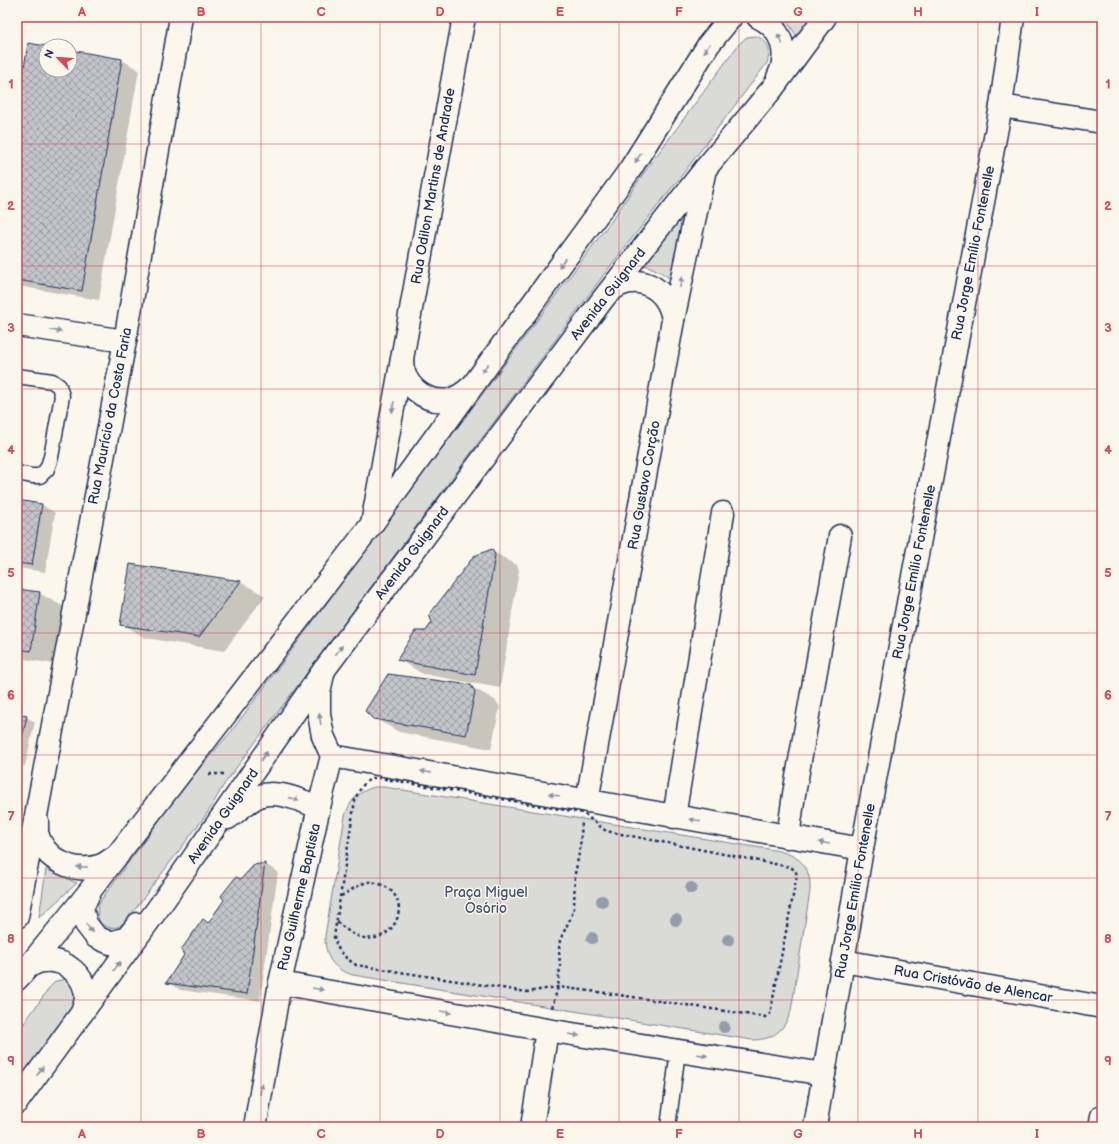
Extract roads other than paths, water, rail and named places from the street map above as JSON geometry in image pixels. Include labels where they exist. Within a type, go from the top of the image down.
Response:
[{"type":"street","name":"Rua Maurício da Costa Faria","points":[[17,916],[124,341],[181,17]]},
{"type":"street","name":"Rua Odilon Martins de Andrade","points":[[372,524],[464,17]]},
{"type":"street","points":[[23,973],[118,855],[372,524],[629,171],[709,44],[731,17]]},
{"type":"street","points":[[758,17],[773,27],[783,43],[783,62],[780,74],[772,89]]},
{"type":"street","name":"Avenida Guignard","points":[[17,1102],[164,900],[324,670],[604,299],[705,169],[772,89],[825,17]]},
{"type":"street","name":"Rua Jorge Emílio Fontenelle","points":[[815,1127],[862,850],[1001,106],[1013,17]]},
{"type":"street","points":[[1001,106],[1102,122]]},
{"type":"street","name":"Rua Gustavo Corção","points":[[585,807],[673,320],[705,169]]},
{"type":"street","points":[[604,299],[609,292],[624,284],[633,282],[650,285],[664,296],[672,312],[673,320]]},
{"type":"street","points":[[17,325],[124,341]]},
{"type":"street","name":"Rua Odilon Martins de Andrade","points":[[402,354],[402,367],[406,379],[414,389],[424,396],[436,400],[449,400],[461,395],[470,388]]},
{"type":"street","points":[[674,817],[723,513]]},
{"type":"street","points":[[788,836],[794,794],[840,536]]},
{"type":"street","points":[[324,670],[319,692],[319,714],[323,736],[332,756],[585,807],[674,817],[862,850]]},
{"type":"street","name":"Rua Guilherme Baptista","points":[[255,1127],[280,982],[319,807],[332,756]]},
{"type":"street","points":[[212,832],[259,796],[276,794],[319,807]]},
{"type":"street","name":"Rua Maurício da Costa Faria","points":[[37,814],[38,834],[46,851],[61,863],[80,869],[100,866],[118,855]]},
{"type":"street","points":[[89,892],[82,908],[86,924],[96,937],[110,943],[127,938],[153,906],[164,900]]},
{"type":"street","points":[[23,973],[44,961],[60,962],[73,970],[82,982],[86,997],[82,1013]]},
{"type":"street","name":"Rua Cristóvão de Alencar","points":[[843,961],[1102,1007]]},
{"type":"street","points":[[280,982],[547,1030],[824,1074]]},
{"type":"street","points":[[532,1127],[547,1030]]},
{"type":"street","points":[[1100,1127],[1102,1116]]},
{"type":"lane","points":[[17,376],[52,382],[59,386],[62,396],[47,469],[40,476],[17,473]]},
{"type":"lane","points":[[668,1127],[678,1051]]},
{"type":"park label","name":"Praça Miguel Osório","points":[[486,900]]}]
